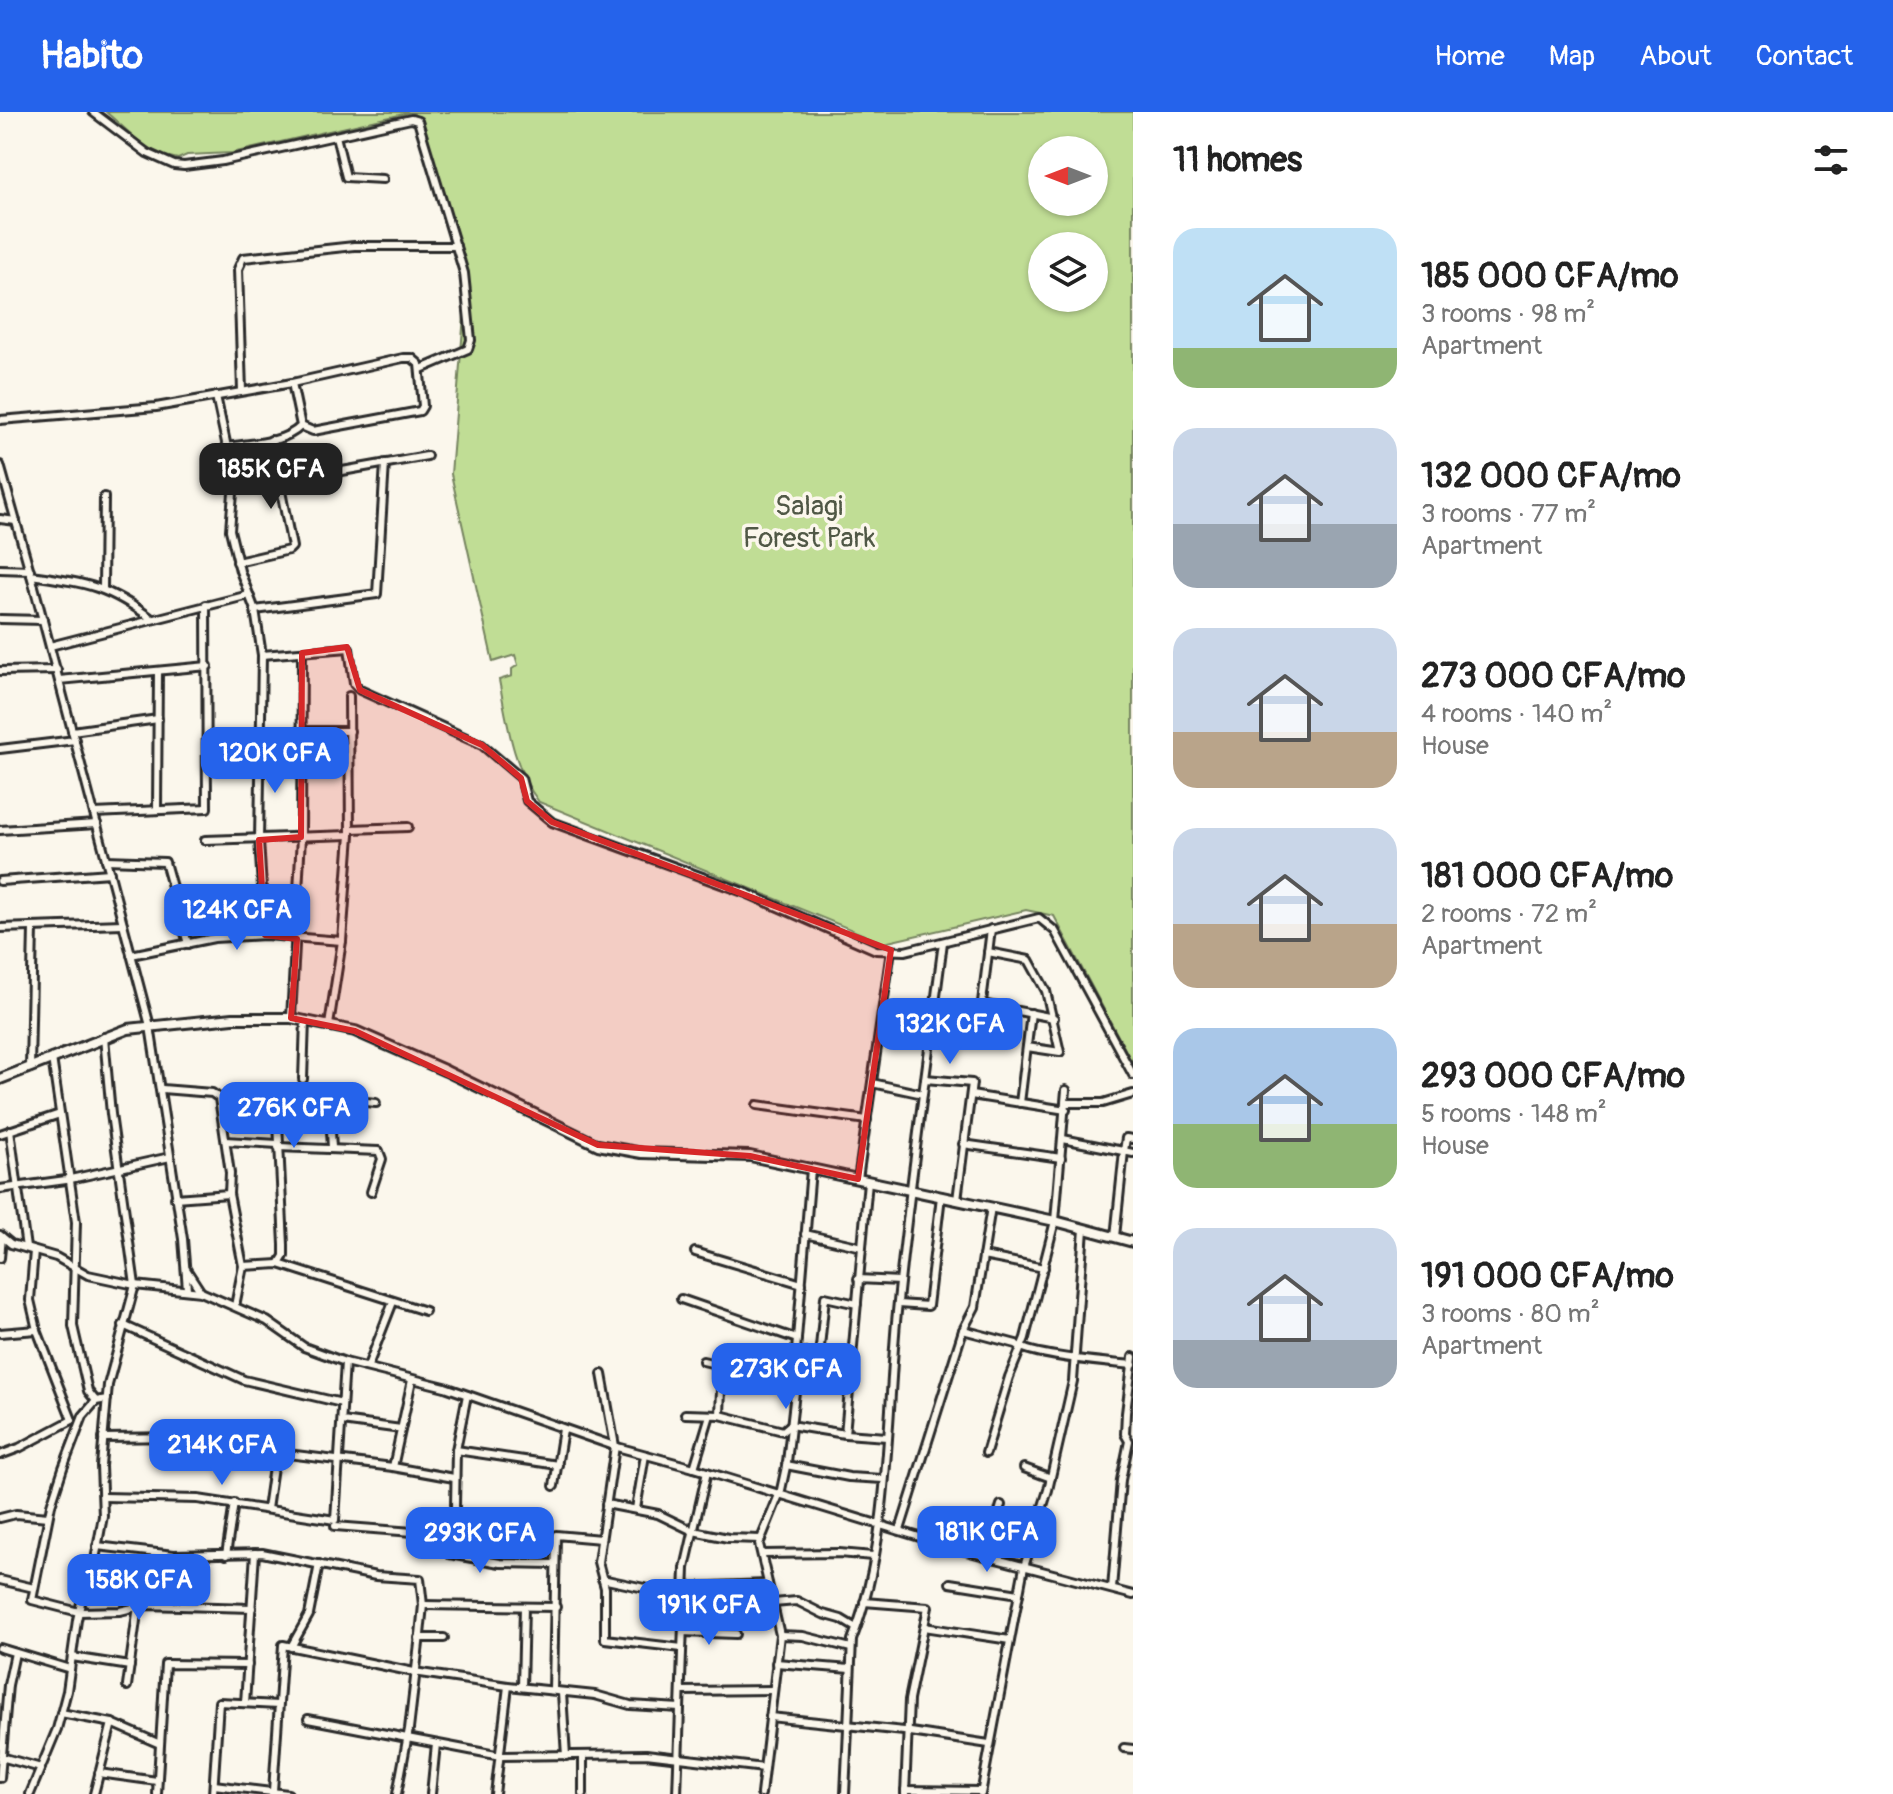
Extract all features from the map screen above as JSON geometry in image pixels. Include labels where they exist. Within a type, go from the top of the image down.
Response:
[{"type":"street","points":[[93,112],[131,143],[174,165],[223,161],[411,119],[418,121],[464,273],[471,345],[421,369]]},
{"type":"street","points":[[336,136],[346,177],[383,179]]},
{"type":"street","points":[[242,391],[238,269],[243,258],[354,246],[456,246]]},
{"type":"street","points":[[0,420],[107,412],[216,396],[408,357],[416,360],[421,369],[423,406],[420,411],[320,430],[301,426]]},
{"type":"street","points":[[292,383],[301,426]]},
{"type":"street","points":[[216,396],[233,493],[230,530],[237,562],[255,610],[262,655],[259,840],[265,935]]},
{"type":"street","points":[[227,447],[288,436],[301,426]]},
{"type":"street","points":[[237,562],[292,547],[271,440]]},
{"type":"street","points":[[280,482],[427,456]]},
{"type":"street","points":[[255,610],[377,594],[385,463]]},
{"type":"street","points":[[0,466],[31,572],[150,1026],[162,1089],[187,1289]]},
{"type":"street","points":[[103,589],[104,497]]},
{"type":"street","points":[[0,519],[16,521]]},
{"type":"street","points":[[0,569],[88,583],[129,602],[152,619]]},
{"type":"street","points":[[50,646],[249,595]]},
{"type":"street","points":[[94,813],[205,810],[209,804],[206,605]]},
{"type":"street","points":[[0,619],[43,620]]},
{"type":"street","points":[[262,655],[349,648],[354,684],[360,690],[482,745],[521,778],[527,801],[552,822],[746,893],[876,950],[905,951],[1039,918],[1055,931],[1133,1075]]},
{"type":"street","points":[[291,1018],[301,837],[302,653]]},
{"type":"street","points":[[59,680],[208,666]]},
{"type":"street","points":[[0,671],[57,670]]},
{"type":"street","points":[[157,809],[158,671]]},
{"type":"street","points":[[329,1025],[342,941],[350,832],[349,696]]},
{"type":"street","points":[[72,731],[158,719]]},
{"type":"street","points":[[302,731],[350,731]]},
{"type":"street","points":[[0,749],[75,740]]},
{"type":"street","points":[[0,830],[97,824]]},
{"type":"street","points":[[205,840],[259,840],[408,827]]},
{"type":"street","points":[[106,860],[165,862],[188,944]]},
{"type":"street","points":[[0,881],[110,873]]},
{"type":"street","points":[[0,928],[123,924]]},
{"type":"street","points":[[30,1069],[33,928]]},
{"type":"street","points":[[977,1043],[991,929]]},
{"type":"street","points":[[131,955],[214,938],[265,935],[342,941]]},
{"type":"street","points":[[845,1794],[851,1648],[864,1602],[879,1524],[909,1190],[943,942]]},
{"type":"street","points":[[858,1179],[891,950]]},
{"type":"street","points":[[988,952],[1029,960],[1046,991],[1060,1052],[1027,1047]]},
{"type":"street","points":[[982,1004],[1054,1018]]},
{"type":"street","points":[[1020,1103],[1031,1013]]},
{"type":"street","points":[[0,1079],[104,1037],[150,1026],[233,1018],[305,1020],[355,1031],[446,1071],[567,1133],[598,1145],[642,1153],[750,1156],[1055,1221],[1133,1242]]},
{"type":"street","points":[[303,1079],[305,1020]]},
{"type":"street","points":[[30,1794],[61,1713],[79,1612],[97,1546],[104,1497],[101,1466],[107,1399],[135,1285],[111,1114],[104,1037]]},
{"type":"street","points":[[52,1058],[76,1222],[73,1326],[88,1391],[96,1401]]},
{"type":"street","points":[[925,1079],[972,1083],[957,1200]]},
{"type":"street","points":[[872,1083],[923,1094]]},
{"type":"street","points":[[162,1089],[216,1095],[219,1098],[230,1173],[229,1194],[243,1266],[235,1306]]},
{"type":"street","points":[[986,1453],[1021,1349],[1055,1221],[1066,1090]]},
{"type":"street","points":[[279,1264],[284,1256],[284,1245],[277,1102],[286,1094],[376,1103]]},
{"type":"street","points":[[971,1095],[1066,1107],[1103,1103],[1133,1094]]},
{"type":"street","points":[[329,1098],[332,1148]]},
{"type":"street","points":[[757,1105],[867,1120]]},
{"type":"street","points":[[0,1134],[60,1114]]},
{"type":"street","points":[[10,1130],[26,1248]]},
{"type":"street","points":[[1115,1237],[1126,1138],[1133,1139]]},
{"type":"street","points":[[1063,1139],[1133,1153]]},
{"type":"street","points":[[226,1141],[379,1151],[382,1159],[371,1192]]},
{"type":"street","points":[[963,1144],[1061,1158]]},
{"type":"street","points":[[0,1189],[72,1179],[170,1157]]},
{"type":"street","points":[[761,1794],[780,1635],[759,1544],[780,1494],[786,1465],[796,1383],[811,1169]]},
{"type":"street","points":[[845,1434],[868,1181]]},
{"type":"street","points":[[175,1198],[229,1194]]},
{"type":"street","points":[[898,1304],[928,1306],[941,1196]]},
{"type":"street","points":[[900,1530],[963,1330],[975,1307],[991,1207]]},
{"type":"street","points":[[864,1602],[928,1607],[909,1700],[905,1792],[981,1792],[1024,1567],[1051,1478],[1073,1381],[1084,1229]]},
{"type":"street","points":[[805,1234],[862,1247]]},
{"type":"street","points":[[1,1236],[11,1244],[56,1257],[88,1275],[135,1285],[201,1292],[267,1321],[304,1347],[345,1362],[445,1387],[615,1446],[1024,1567],[1133,1595]]},
{"type":"street","points":[[0,1258],[1,1236]]},
{"type":"street","points":[[34,1251],[30,1300],[37,1330],[72,1420]]},
{"type":"street","points":[[695,1252],[802,1284]]},
{"type":"street","points":[[983,1256],[1044,1268]]},
{"type":"street","points":[[243,1266],[279,1264],[425,1311]]},
{"type":"street","points":[[185,1268],[201,1292]]},
{"type":"street","points":[[858,1279],[900,1281]]},
{"type":"street","points":[[819,1357],[825,1297],[857,1304]]},
{"type":"street","points":[[681,1299],[797,1339]]},
{"type":"street","points":[[368,1366],[393,1302]]},
{"type":"street","points":[[123,1325],[244,1380],[342,1403]]},
{"type":"street","points":[[0,1333],[37,1330]]},
{"type":"street","points":[[963,1330],[1016,1344],[1021,1349],[1133,1365]]},
{"type":"street","points":[[796,1351],[852,1361]]},
{"type":"street","points":[[1112,1589],[1121,1480],[1131,1444],[1125,1434],[1133,1357]]},
{"type":"street","points":[[703,1361],[796,1383]]},
{"type":"street","points":[[104,1497],[198,1499],[335,1520],[345,1362]]},
{"type":"street","points":[[720,1415],[719,1399],[727,1367]]},
{"type":"street","points":[[602,1374],[615,1446],[598,1562],[605,1588],[605,1639],[682,1648]]},
{"type":"street","points":[[393,1467],[412,1380]]},
{"type":"street","points":[[467,1395],[456,1450],[455,1507],[449,1554],[500,1563],[555,1564]]},
{"type":"street","points":[[107,1399],[96,1401],[83,1416],[63,1468],[48,1517],[32,1600],[79,1612],[120,1611],[138,1606],[252,1608]]},
{"type":"street","points":[[685,1414],[720,1415],[783,1431],[790,1425],[887,1437]]},
{"type":"street","points":[[694,1468],[710,1415]]},
{"type":"street","points":[[0,1455],[83,1416]]},
{"type":"street","points":[[342,1421],[401,1429]]},
{"type":"street","points":[[554,1486],[563,1429]]},
{"type":"street","points":[[103,1438],[181,1437],[215,1445],[393,1467],[454,1478]]},
{"type":"street","points":[[456,1450],[558,1465]]},
{"type":"street","points":[[267,1509],[275,1453]]},
{"type":"street","points":[[636,1509],[645,1455]]},
{"type":"street","points":[[786,1465],[849,1477],[883,1479]]},
{"type":"street","points":[[1024,1468],[1051,1478]]},
{"type":"street","points":[[677,1794],[685,1568],[707,1472]]},
{"type":"street","points":[[226,1555],[234,1503]]},
{"type":"street","points":[[606,1504],[658,1514],[693,1531],[728,1538],[761,1539]]},
{"type":"street","points":[[986,1556],[1001,1505]]},
{"type":"street","points":[[0,1508],[2,1518],[16,1514],[48,1517]]},
{"type":"street","points":[[335,1526],[452,1535]]},
{"type":"street","points":[[553,1690],[556,1535],[601,1539]]},
{"type":"street","points":[[97,1546],[174,1555],[281,1555],[376,1576],[420,1579],[423,1605],[407,1739],[397,1794]]},
{"type":"street","points":[[245,1703],[255,1553]]},
{"type":"street","points":[[762,1554],[873,1556]]},
{"type":"street","points":[[291,1647],[309,1615],[319,1564]]},
{"type":"street","points":[[602,1579],[649,1589],[684,1590],[768,1584]]},
{"type":"street","points":[[0,1580],[34,1588]]},
{"type":"street","points":[[950,1583],[1019,1594]]},
{"type":"street","points":[[773,1603],[797,1601],[856,1628]]},
{"type":"street","points":[[423,1605],[556,1607]]},
{"type":"street","points":[[127,1686],[138,1606]]},
{"type":"street","points":[[522,1687],[524,1607]]},
{"type":"street","points":[[924,1627],[1010,1640]]},
{"type":"street","points":[[683,1632],[736,1634]]},
{"type":"street","points":[[780,1635],[803,1636],[851,1648]]},
{"type":"street","points":[[419,1638],[444,1638]]},
{"type":"street","points":[[273,1791],[283,1645],[414,1672],[595,1695],[630,1705],[680,1708]]},
{"type":"street","points":[[0,1648],[70,1669]]},
{"type":"street","points":[[0,1778],[8,1685],[15,1653]]},
{"type":"street","points":[[72,1657],[130,1666]]},
{"type":"street","points":[[776,1663],[850,1669]]},
{"type":"street","points":[[157,1794],[165,1664],[248,1665]]},
{"type":"street","points":[[495,1794],[508,1686]]},
{"type":"street","points":[[681,1691],[773,1690]]},
{"type":"street","points":[[562,1693],[566,1756]]},
{"type":"street","points":[[213,1794],[219,1702],[278,1705]]},
{"type":"street","points":[[61,1713],[112,1723],[160,1744]]},
{"type":"street","points":[[770,1717],[906,1731],[989,1744]]},
{"type":"street","points":[[308,1719],[501,1756],[646,1754],[764,1768]]},
{"type":"street","points":[[94,1794],[112,1723]]},
{"type":"street","points":[[431,1794],[436,1744]]},
{"type":"street","points":[[1124,1748],[1133,1749]]},
{"type":"street","points":[[583,1755],[583,1794]]},
{"type":"street","points":[[1,1757],[41,1768]]},
{"type":"street","points":[[99,1773],[157,1781]]},
{"type":"street","points":[[214,1785],[288,1794]]},
{"type":"highlighted area","points":[[347,647],[360,690],[482,745],[521,778],[527,801],[552,822],[891,950],[858,1179],[750,1156],[598,1145],[355,1031],[291,1018],[297,939],[265,935],[259,840],[301,837],[302,653]]},
{"type":"green space","points":[[106,112],[412,112],[232,153],[187,155],[178,159],[161,155],[142,144]]},
{"type":"green space","name":"Salagi Forest Park","points":[[412,112],[1133,112],[1133,1064],[1054,916],[1026,910],[884,943],[539,802],[517,760],[499,680],[512,676],[512,669],[518,665],[515,655],[493,662],[451,474],[466,265],[417,117]]}]
